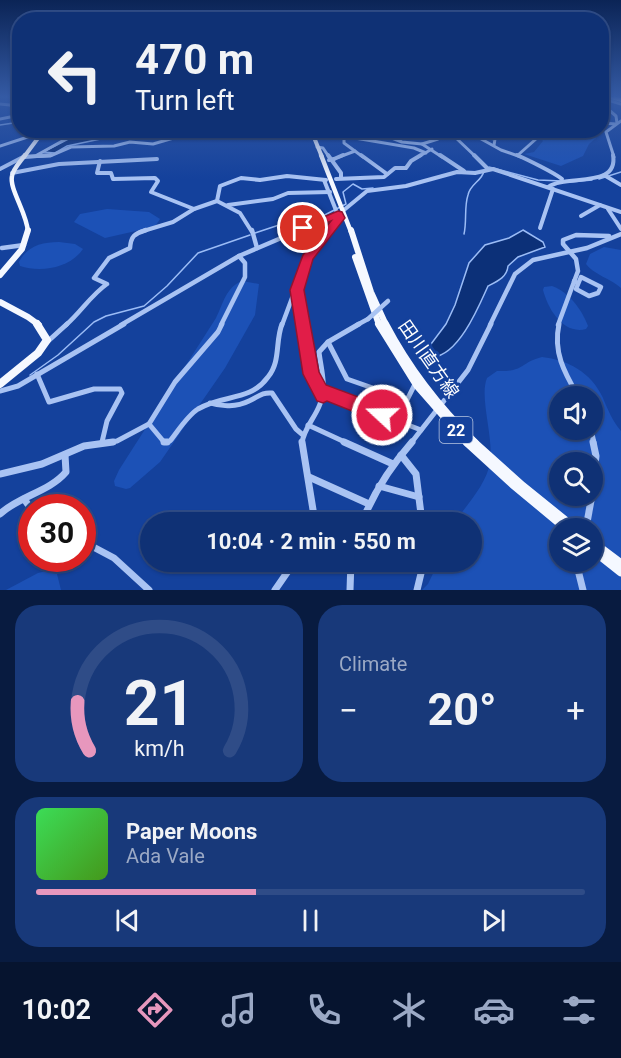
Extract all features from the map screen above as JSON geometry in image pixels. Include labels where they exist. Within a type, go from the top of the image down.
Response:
[{"type":"main road","points":[[0,274],[16,258],[29,230],[29,223],[11,181],[12,173],[38,138]]},
{"type":"main road","name":"田川直方線","points":[[312,138],[340,212],[372,309],[380,327],[415,384],[486,453],[562,518]]},
{"type":"main road","name":"田川直方線","points":[[313,138],[376,305],[389,333],[440,409],[474,450],[514,487],[553,518]]},
{"type":"main road","points":[[0,302],[34,320],[45,334],[45,343],[39,353],[0,384]]},
{"type":"main road","points":[[603,550],[621,564]]},
{"type":"main road","points":[[603,558],[621,572]]},
{"type":"street","points":[[0,146],[23,138]]},
{"type":"street","points":[[37,155],[68,138]]},
{"type":"street","points":[[0,169],[23,157],[55,155],[66,148],[114,146],[130,142],[153,144],[174,138]]},
{"type":"street","points":[[344,138],[343,142],[387,174]]},
{"type":"street","points":[[360,138],[414,148],[426,153]]},
{"type":"street","points":[[396,138],[402,142],[422,144],[466,172]]},
{"type":"street","points":[[422,144],[438,138]]},
{"type":"street","points":[[456,138],[488,168]]},
{"type":"street","points":[[478,138],[501,150],[518,155],[537,167],[557,174],[559,180]]},
{"type":"street","points":[[488,138],[495,139],[494,145]]},
{"type":"street","points":[[518,155],[523,149],[530,147],[535,138],[519,138]]},
{"type":"street","points":[[607,176],[615,164],[608,138]]},
{"type":"street","points":[[317,147],[323,148],[341,173],[338,178],[351,180],[384,177],[395,168],[406,168],[411,161],[432,149]]},
{"type":"street","points":[[323,162],[355,151]]},
{"type":"street","points":[[12,173],[59,164],[157,159]]},
{"type":"street","points":[[100,161],[97,172],[111,173],[113,179],[155,178],[158,181],[150,192],[194,209]]},
{"type":"street","points":[[0,391],[18,386],[239,256],[341,212],[367,191],[400,188],[457,172],[475,173],[488,168],[501,170],[621,212]]},
{"type":"street","points":[[149,424],[158,438],[164,442],[170,441],[195,411],[226,398],[246,396],[268,378],[278,359],[278,335],[308,258],[339,218],[341,212],[325,180],[288,176],[260,180],[241,178],[220,186],[217,201]]},
{"type":"street","points":[[536,183],[559,180],[575,181],[607,176],[621,185]]},
{"type":"street","points":[[540,228],[550,188],[559,180]]},
{"type":"street","points":[[228,206],[273,199],[288,193],[330,192]]},
{"type":"street","points":[[45,343],[82,311],[95,292],[107,284],[94,278],[109,258],[130,248],[134,236],[173,222],[194,209],[217,201],[228,206],[246,218],[251,226],[257,248]]},
{"type":"street","points":[[580,216],[600,205]]},
{"type":"street","points":[[607,208],[621,229]]},
{"type":"street","points":[[572,386],[563,372],[557,350],[557,333],[562,309],[575,282],[581,278],[601,287],[598,293],[590,296],[576,289],[575,282],[577,265],[576,258],[563,244],[565,238],[589,234],[612,236]]},
{"type":"street","points":[[366,512],[393,464],[440,409],[468,370],[515,274],[524,264],[593,246],[621,234]]},
{"type":"street","points":[[2,248],[24,245]]},
{"type":"street","points":[[0,474],[42,464],[84,446],[117,441],[149,424],[175,382],[218,332],[245,277],[245,263],[239,256]]},
{"type":"street","points":[[297,290],[311,374],[323,393],[421,430]]},
{"type":"street","points":[[314,512],[302,449],[303,435],[317,411],[323,393],[320,352],[328,342],[368,319],[388,301]]},
{"type":"street","points":[[328,342],[347,379],[407,400],[415,384]]},
{"type":"street","points":[[37,374],[49,402],[94,388],[120,389],[122,393],[107,418],[102,442]]},
{"type":"street","points":[[210,403],[217,406],[239,404],[249,402],[262,393],[272,393],[296,429],[303,435]]},
{"type":"street","points":[[308,425],[393,464]]},
{"type":"street","points":[[33,494],[59,480],[66,472],[65,455]]},
{"type":"street","points":[[401,455],[416,474],[421,512]]},
{"type":"street","points":[[309,477],[369,504]]},
{"type":"street","points":[[379,486],[419,497]]},
{"type":"street","points":[[0,514],[18,502]]},
{"type":"street","points":[[96,548],[114,558],[148,590]]},
{"type":"street","points":[[275,590],[287,572]]},
{"type":"street","points":[[350,590],[351,572]]},
{"type":"street","points":[[417,590],[421,572]]},
{"type":"street","points":[[578,572],[583,590]]},
{"type":"shaded area","points":[[70,138],[105,138],[67,146],[55,153],[43,152]]},
{"type":"shaded area","points":[[541,138],[596,138],[589,144],[583,156],[561,166],[524,154],[534,152],[543,141]]},
{"type":"shaded area","points":[[107,209],[149,212],[160,219],[156,225],[149,228],[105,238],[74,222],[80,214]]},
{"type":"shaded area","points":[[523,230],[543,242],[545,247],[518,257],[508,266],[504,276],[488,286],[459,339],[451,348],[433,357],[430,354],[431,344],[446,324],[455,305],[469,263],[485,245],[509,238]]},
{"type":"shaded area","points":[[59,242],[75,244],[83,249],[71,261],[63,265],[46,269],[20,266],[19,262],[26,252],[41,244]]},
{"type":"shaded area","points":[[604,247],[621,250],[621,288],[593,271],[586,264],[590,254]]},
{"type":"shaded area","points":[[242,281],[259,284],[255,315],[225,368],[160,462],[130,488],[115,486],[114,481],[119,470],[216,318],[232,287]]},
{"type":"shaded area","points":[[552,286],[574,302],[588,326],[586,329],[570,328],[558,319],[543,290],[544,287]]},
{"type":"shaded area","points":[[542,357],[552,359],[570,364],[585,374],[596,386],[549,386],[549,440],[603,440],[603,398],[621,431],[621,590],[422,590],[434,572],[482,572],[482,512],[462,512],[481,486],[490,462],[490,441],[485,407],[487,378],[497,371],[517,369]]},
{"type":"shaded area","points":[[38,573],[57,574],[61,590],[6,590]]},
{"type":"waterway","points":[[489,167],[538,180],[562,181]]},
{"type":"waterway","points":[[464,234],[469,191],[484,171]]},
{"type":"waterway","points":[[599,179],[621,172]]},
{"type":"waterway","points":[[570,182],[592,180]]},
{"type":"waterway","points":[[255,233],[291,221],[315,220],[346,204],[343,192],[353,184],[362,189],[373,188]]},
{"type":"waterway","points":[[30,375],[58,355],[94,322],[106,316],[144,306],[167,286],[198,253],[250,235]]},
{"type":"route","points":[[303,228],[338,214],[339,218],[308,258],[297,290],[311,374],[323,395],[323,392],[382,415]]}]
